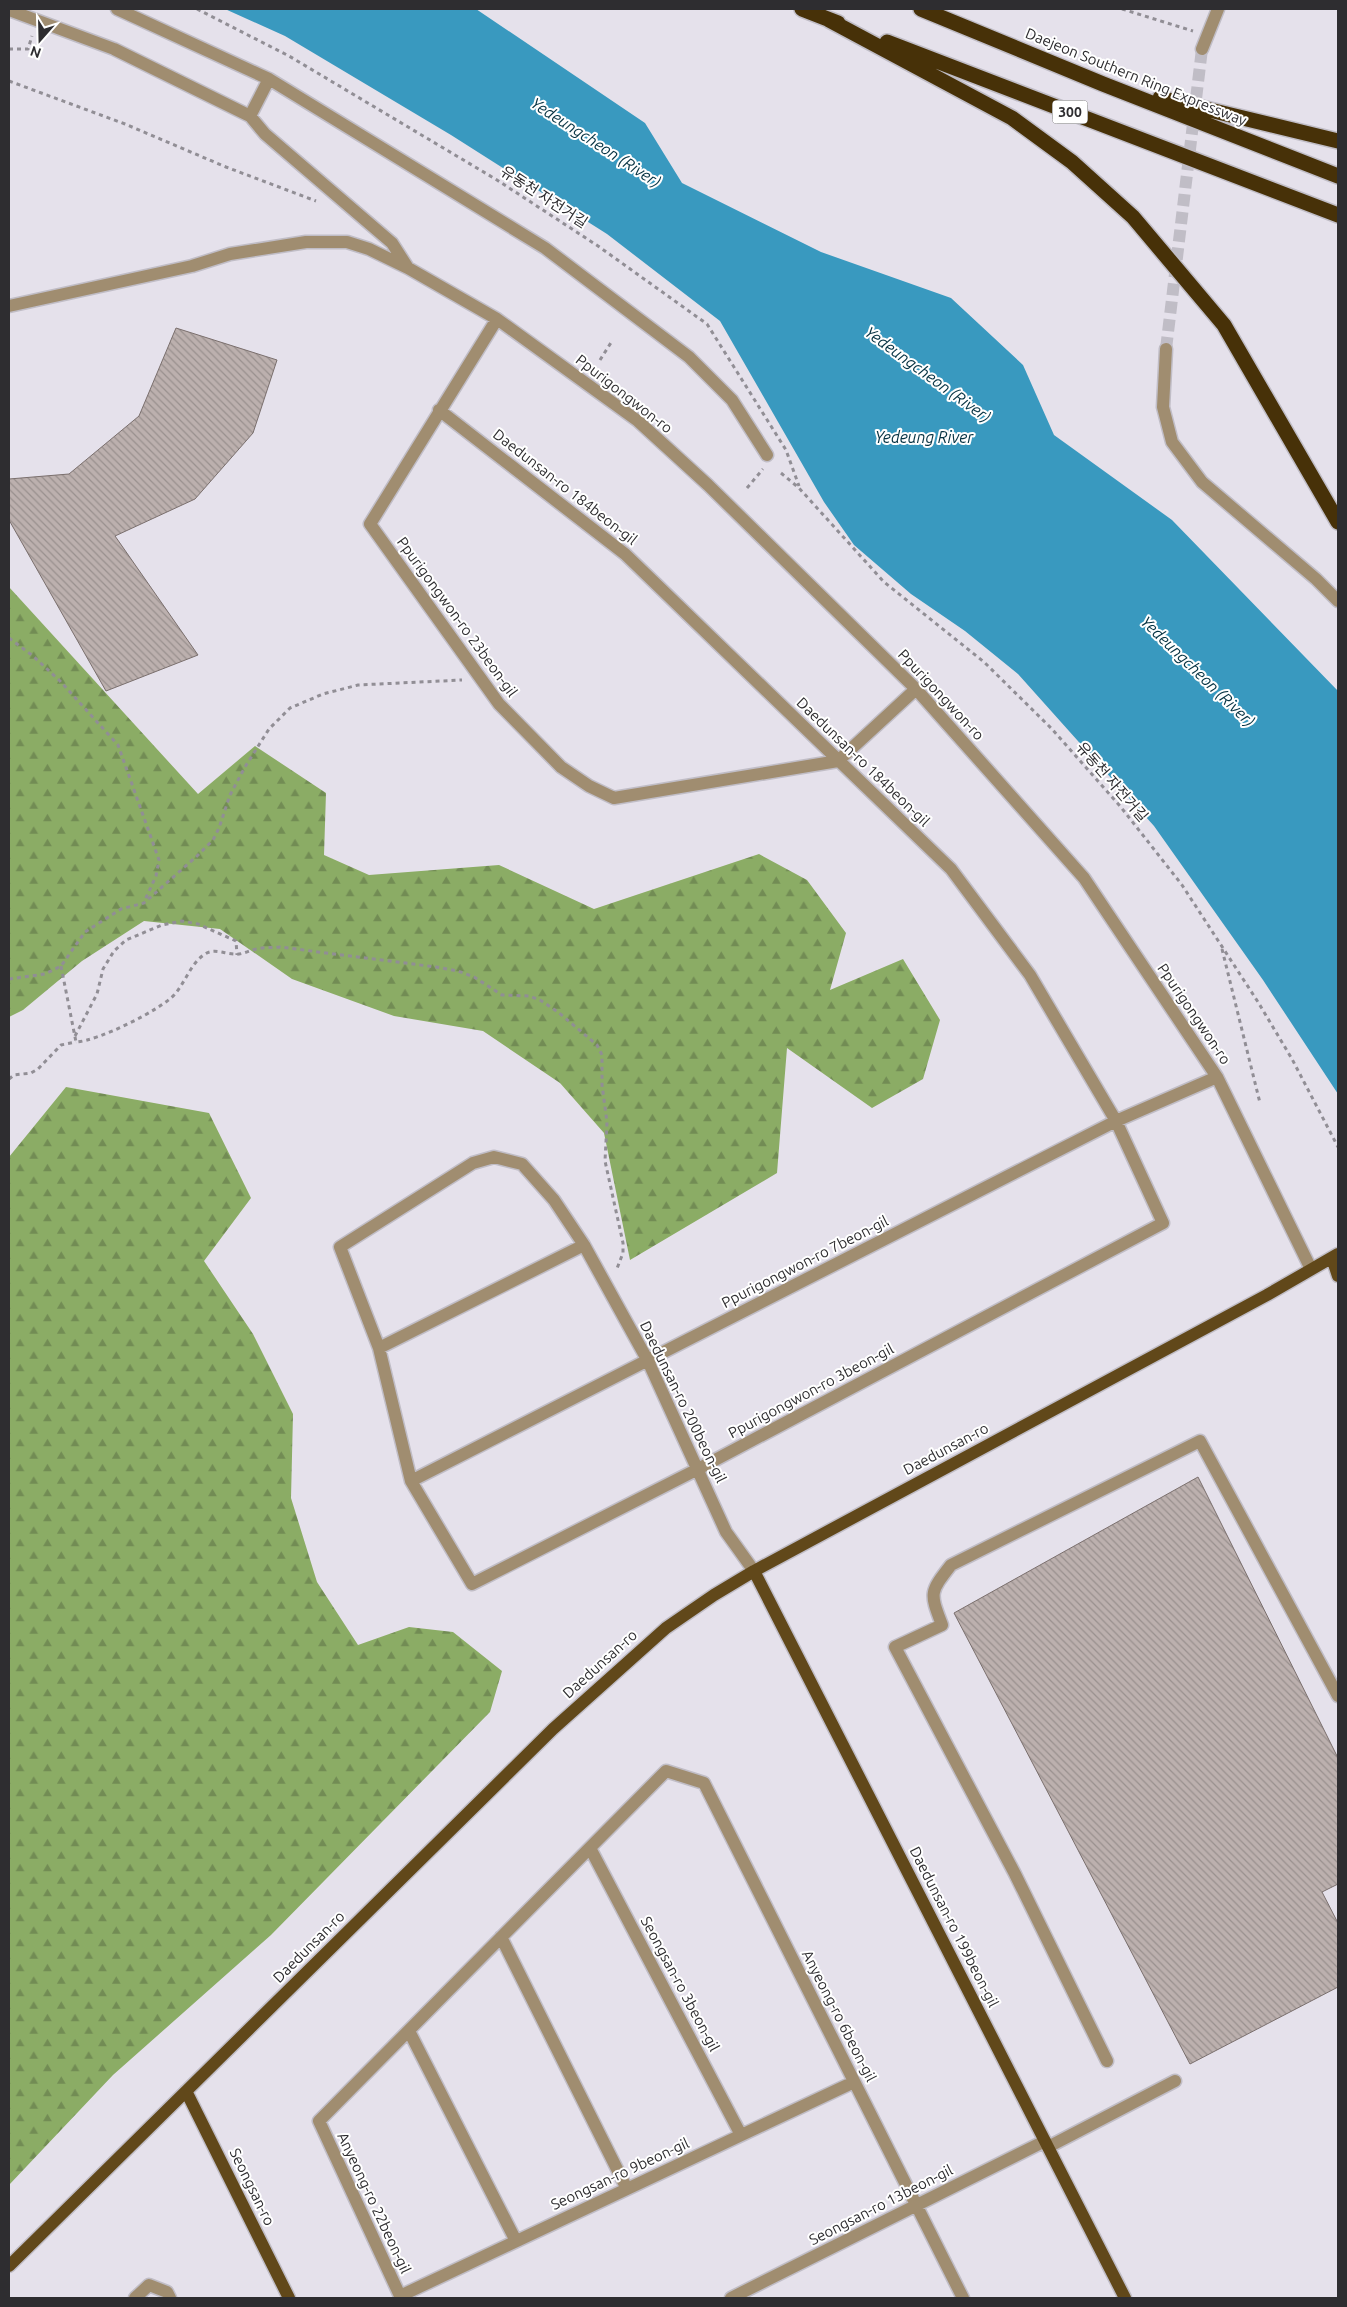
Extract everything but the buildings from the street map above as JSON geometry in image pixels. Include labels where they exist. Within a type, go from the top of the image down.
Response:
[{"type":"highway","name":"300","points":[[802,9],[1338,215]]},
{"type":"highway","name":"Daejeon Southern Ring Expressway","points":[[921,9],[1103,84],[1338,176]]},
{"type":"highway","points":[[829,20],[1012,118],[1072,162],[1133,216],[1224,325],[1338,522]]},
{"type":"highway","points":[[1103,84],[1338,141]]},
{"type":"main road","name":"Daedunsan-ro","points":[[9,2266],[559,1723],[666,1628],[714,1595],[754,1571],[1267,1295],[1335,1256]]},
{"type":"main road","points":[[1335,1256],[1338,1276]]},
{"type":"main road","name":"Daedunsan-ro 199beon-gil","points":[[754,1571],[1125,2298]]},
{"type":"main road","name":"Seongsan-ro","points":[[186,2091],[289,2298]]},
{"type":"street","points":[[117,9],[269,79],[545,248],[689,356],[732,400],[767,455]]},
{"type":"street","points":[[1202,49],[1218,9]]},
{"type":"street","points":[[9,10],[114,49],[250,116],[265,134],[392,243],[408,268]]},
{"type":"street","points":[[250,116],[269,79]]},
{"type":"street","name":"Ppurigongwon-ro","points":[[9,306],[192,266],[230,254],[306,242],[347,242],[369,249],[408,268],[498,319],[645,428],[708,485],[916,689],[1084,878],[1217,1077],[1311,1269]]},
{"type":"street","name":"Ppurigongwon-ro 23beon-gil","points":[[498,319],[439,410],[370,524],[499,704],[561,768],[589,786],[614,798],[838,761]]},
{"type":"street","points":[[1166,349],[1163,407],[1172,442],[1202,482],[1316,579],[1338,601]]},
{"type":"street","name":"Daedunsan-ro 184beon-gil","points":[[439,410],[625,554],[951,870],[1030,975],[1116,1120],[1163,1223]]},
{"type":"street","points":[[838,761],[916,689]]},
{"type":"street","name":"Ppurigongwon-ro 7beon-gil","points":[[410,1481],[1116,1120],[1217,1077]]},
{"type":"street","name":"Daedunsan-ro 200beon-gil","points":[[472,1584],[410,1481],[379,1348],[340,1247],[473,1163],[494,1157],[522,1164],[554,1200],[584,1245],[648,1360],[726,1532],[754,1571]]},
{"type":"street","name":"Ppurigongwon-ro 3beon-gil","points":[[472,1584],[698,1469],[1163,1223]]},
{"type":"street","points":[[379,1348],[584,1245]]},
{"type":"street","points":[[1107,2061],[1015,1874],[895,1648],[942,1625],[932,1599],[937,1582],[951,1565],[1200,1441],[1338,1696]]},
{"type":"street","name":"Anyeong-ro 6beon-gil","points":[[590,1848],[666,1771],[704,1783],[915,2206],[963,2298]]},
{"type":"street","points":[[516,2241],[408,2031],[590,1848]]},
{"type":"street","name":"Seongsan-ro 3beon-gil","points":[[590,1848],[741,2135]]},
{"type":"street","points":[[501,1937],[627,2188]]},
{"type":"street","name":"Anyeong-ro 22beon-gil","points":[[400,2297],[318,2121],[408,2031]]},
{"type":"street","name":"Seongsan-ro 13beon-gil","points":[[731,2298],[915,2206],[1175,2081]]},
{"type":"street","name":"Seongsan-ro 9beon-gil","points":[[400,2297],[854,2082]]},
{"type":"street","points":[[136,2298],[149,2285],[167,2292],[170,2298]]},
{"type":"path","name":"유동천 자전거길","points":[[197,9],[289,56],[489,175],[598,246],[707,324],[786,450],[799,488]]},
{"type":"path","points":[[1122,9],[1206,35]]},
{"type":"path","points":[[9,49],[28,49],[37,21]]},
{"type":"path","points":[[9,81],[126,124],[226,167],[324,204]]},
{"type":"path","points":[[600,360],[612,340]]},
{"type":"path","points":[[747,488],[763,468]]},
{"type":"path","name":"유동천 자전거길","points":[[782,473],[799,488],[884,582],[984,662],[1051,728],[1120,806],[1182,885],[1221,944],[1292,1059],[1338,1146]]},
{"type":"path","points":[[9,638],[34,656],[60,681],[118,745],[159,860],[156,876],[144,903]]},
{"type":"path","points":[[9,979],[45,974],[61,966],[85,932],[121,909],[144,903],[212,840],[219,828],[230,795],[245,767],[269,729],[290,708],[323,694],[358,685],[482,680]]},
{"type":"path","points":[[75,1036],[97,994],[103,969],[114,951],[126,940],[162,925],[182,921],[198,924],[236,941],[237,955]]},
{"type":"path","points":[[1221,944],[1260,1103]]},
{"type":"path","points":[[9,1079],[14,1075],[31,1073],[38,1069],[61,1045],[86,1042],[163,1004],[175,994],[204,954],[218,951],[237,955],[258,948],[280,947],[458,971],[474,977],[502,995],[529,996],[540,1000],[589,1036],[597,1045],[602,1055],[602,1085],[607,1122],[605,1161],[623,1243],[620,1263],[606,1286]]},
{"type":"path","points":[[61,966],[76,1042]]},
{"type":"green space","points":[[9,587],[198,794],[255,746],[326,793],[324,855],[369,875],[499,865],[594,909],[759,854],[807,880],[846,933],[830,990],[903,959],[940,1020],[923,1079],[872,1108],[787,1048],[777,1173],[630,1260],[604,1133],[560,1083],[483,1031],[394,1016],[292,979],[220,929],[144,921],[82,961],[23,1010],[9,1017]]},
{"type":"green space","points":[[66,1087],[209,1113],[251,1198],[204,1261],[253,1334],[293,1414],[291,1498],[317,1582],[358,1645],[409,1627],[453,1632],[502,1671],[490,1712],[271,1935],[113,2075],[9,2185],[9,1157]]},
{"type":"water","name":"Yedeung River","points":[[225,9],[476,9],[645,123],[682,183],[821,252],[951,298],[1023,365],[1054,435],[1172,520],[1338,691],[1338,1094],[1263,980],[1154,826],[1018,674],[965,631],[911,594],[854,545],[824,502],[720,321],[607,234],[451,135],[285,36]]},
{"type":"tunnel","points":[[1166,349],[1202,49]]},
{"type":"water label","name":"Yedeungcheon (River)","points":[[596,142]]},
{"type":"water label","name":"Yedeungcheon (River)","points":[[928,374]]},
{"type":"water label","name":"Yedeungcheon (River)","points":[[1198,671]]}]
